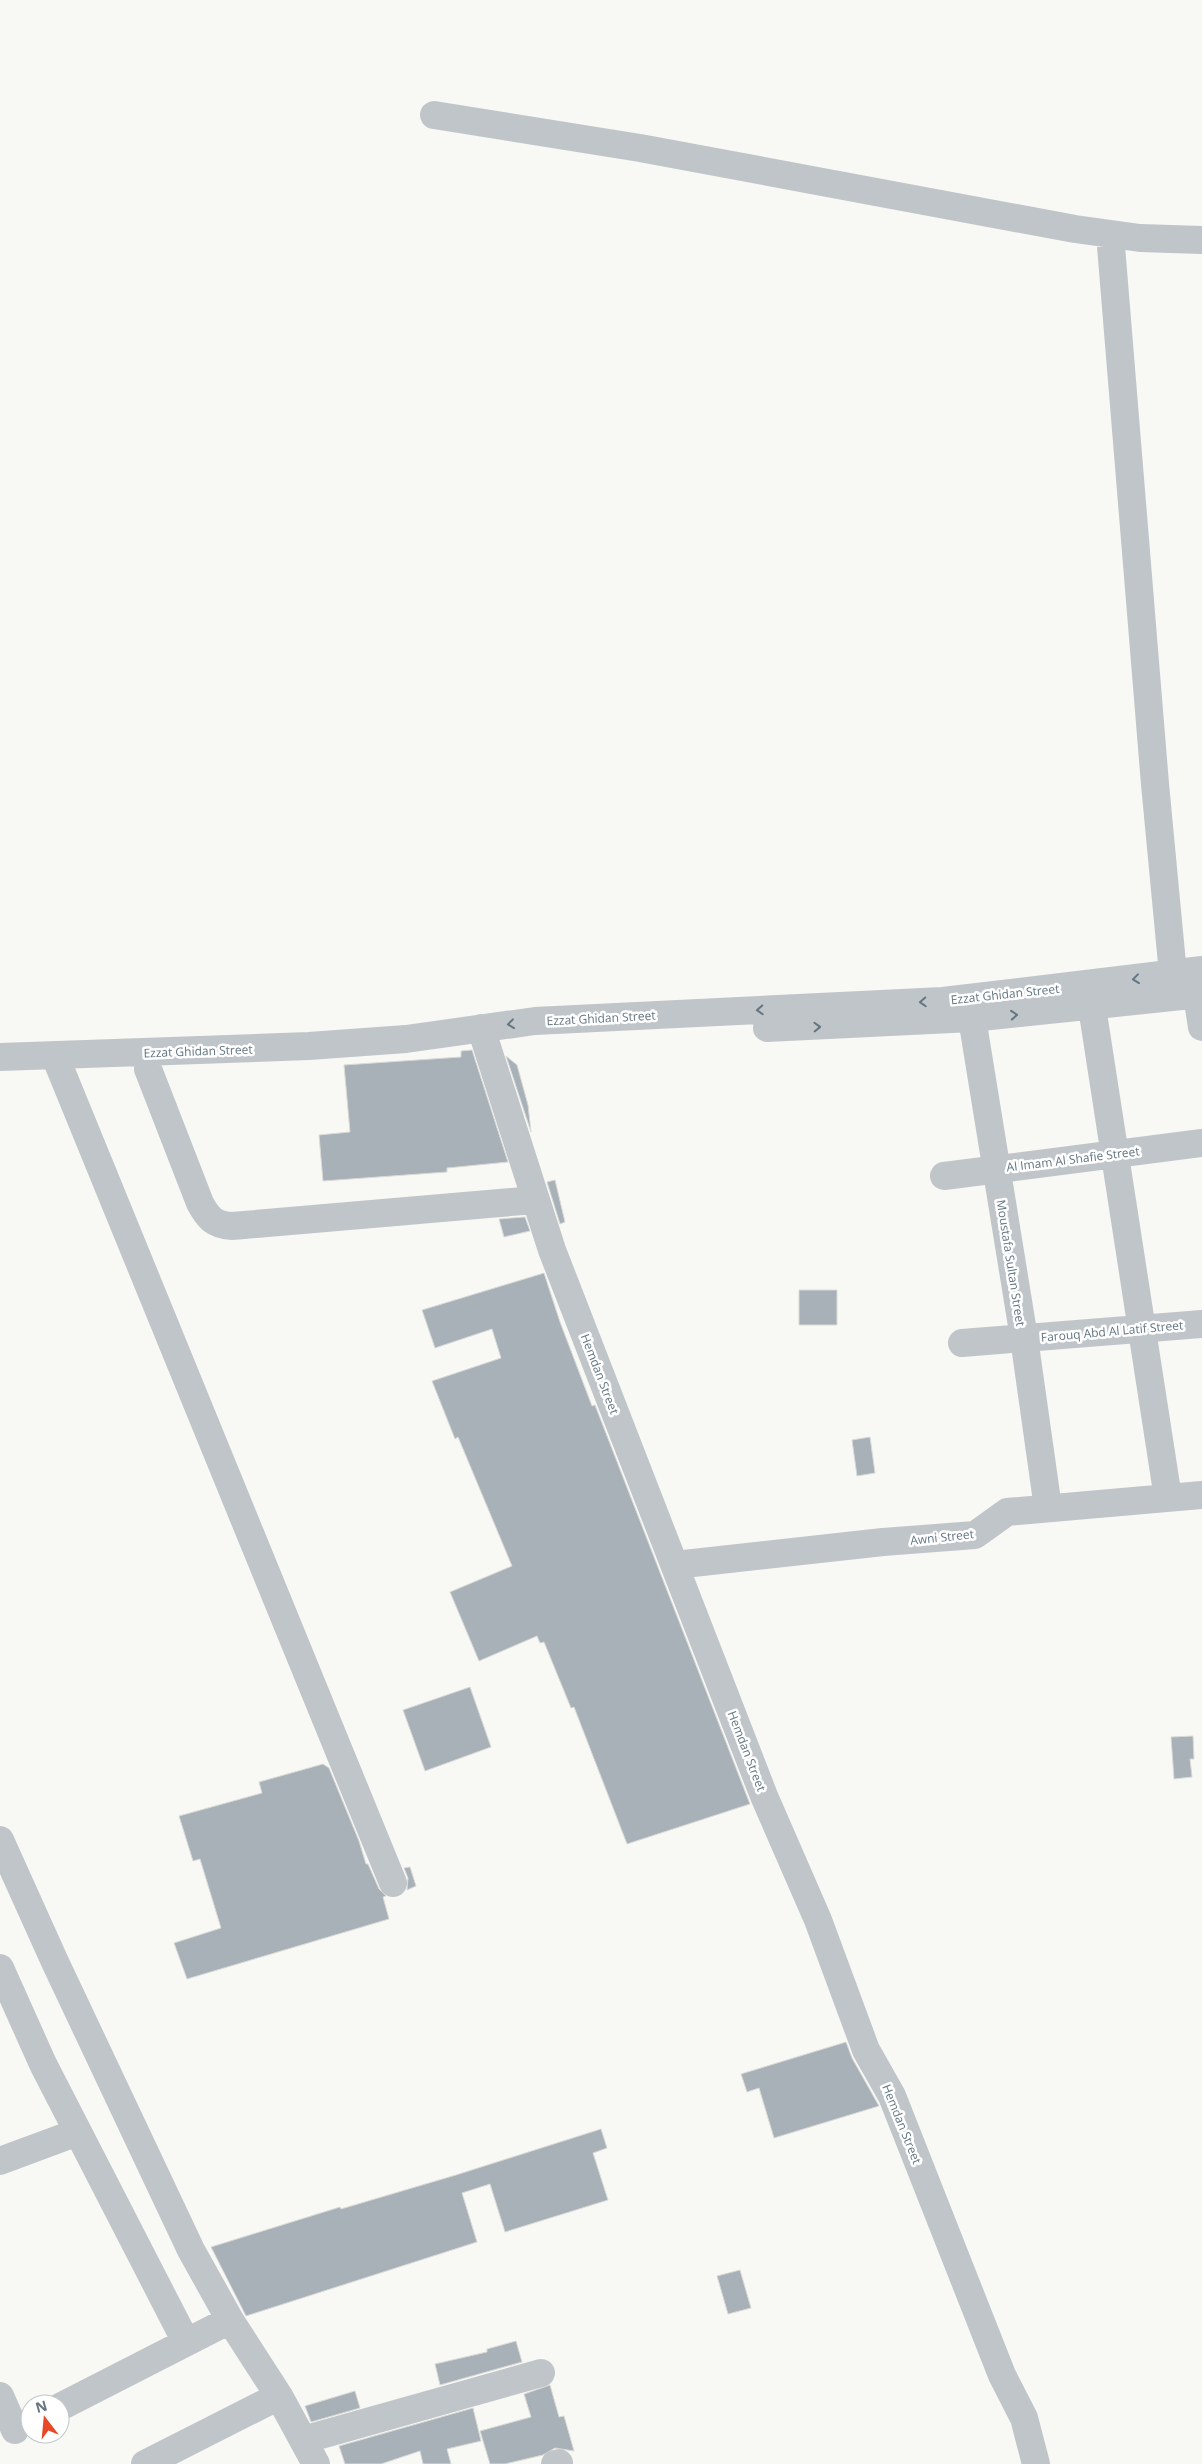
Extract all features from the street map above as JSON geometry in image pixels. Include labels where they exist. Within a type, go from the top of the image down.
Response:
[{"type":"street","points":[[434,114],[640,148],[1075,229],[1169,240],[1202,240]]},
{"type":"street","points":[[1110,234],[1151,735],[1173,974]]},
{"type":"street","name":"Ezzat Ghidan Street","points":[[0,1057],[58,1064],[148,1068],[407,1057],[485,1037],[580,1019],[943,1001],[1173,974],[1200,986]]},
{"type":"street","points":[[1200,986],[1202,1027]]},
{"type":"street","name":"Ezzat Ghidan Street","points":[[0,1072],[58,1064],[406,1039],[831,1026],[972,1018],[1092,1007],[1200,986]]},
{"type":"street","points":[[1092,1007],[1168,1498]]},
{"type":"street","name":"Moustafa Sultan Street","points":[[972,1018],[1024,1338],[1048,1508]]},
{"type":"street","name":"Hemdan Street","points":[[485,1037],[552,1250],[764,1796],[818,1920],[866,2050],[892,2096],[1002,2375],[1024,2418],[1028,2462]]},
{"type":"street","points":[[58,1064],[393,1882]]},
{"type":"street","points":[[148,1068],[200,1203],[207,1215],[215,1223],[232,1226],[535,1200]]},
{"type":"street","name":"Al Imam Al Shafie Street","points":[[944,1176],[1202,1143]]},
{"type":"street","name":"Farouq Abd Al Latif Street","points":[[962,1343],[1202,1324]]},
{"type":"street","name":"Awni Street","points":[[675,1566],[884,1542],[975,1535],[1007,1512],[1202,1495]]},
{"type":"street","points":[[0,1840],[173,2213],[230,2320],[279,2396],[316,2464]]},
{"type":"street","points":[[0,1968],[43,2064],[186,2342]]},
{"type":"street","points":[[0,2160],[78,2132]]},
{"type":"street","points":[[70,2402],[230,2320]]},
{"type":"street","points":[[303,2440],[541,2373]]},
{"type":"street","points":[[0,2396],[15,2430]]},
{"type":"street","points":[[145,2464],[279,2396]]},
{"type":"building","points":[[472,1050],[508,1162],[447,1168],[447,1172],[323,1181],[319,1135],[350,1132],[344,1065],[461,1057],[461,1051]]},
{"type":"building","points":[[506,1056],[517,1065],[528,1105],[531,1132]]},
{"type":"building","points":[[555,1180],[565,1222],[560,1224],[547,1182]]},
{"type":"building","points":[[525,1217],[530,1231],[504,1237],[499,1219]]},
{"type":"building","points":[[544,1273],[560,1322],[592,1406],[595,1405],[750,1804],[627,1844],[574,1707],[571,1708],[544,1642],[540,1643],[537,1636],[479,1661],[450,1592],[512,1566],[458,1437],[455,1439],[432,1381],[501,1358],[492,1329],[435,1348],[422,1310]]},
{"type":"building","points":[[799,1290],[837,1290],[837,1325],[799,1325]]},
{"type":"building","points":[[870,1437],[875,1473],[857,1476],[852,1440]]},
{"type":"building","points":[[470,1687],[491,1747],[425,1771],[403,1710]]},
{"type":"building","points":[[1193,1736],[1194,1759],[1190,1759],[1192,1777],[1174,1779],[1171,1737]]},
{"type":"building","points":[[323,1764],[329,1768],[359,1841],[366,1864],[368,1864],[379,1889],[386,1896],[383,1897],[389,1919],[187,1979],[174,1943],[221,1928],[200,1859],[193,1861],[179,1816],[262,1793],[259,1782]]},
{"type":"building","points":[[410,1867],[416,1886],[407,1890],[408,1878],[404,1868]]},
{"type":"building","points":[[846,2042],[852,2058],[879,2106],[774,2138],[759,2088],[747,2092],[741,2074]]},
{"type":"building","points":[[601,2129],[607,2148],[593,2153],[608,2200],[505,2232],[490,2184],[462,2193],[477,2242],[246,2316],[211,2247],[340,2207],[341,2209],[456,2175]]},
{"type":"building","points":[[740,2270],[751,2308],[728,2314],[717,2276]]},
{"type":"building","points":[[516,2341],[522,2362],[440,2385],[435,2364],[487,2352],[487,2349]]},
{"type":"building","points":[[550,2385],[559,2417],[564,2416],[574,2451],[555,2448],[543,2455],[505,2464],[490,2464],[480,2431],[531,2417],[524,2394]]},
{"type":"building","points":[[355,2391],[360,2408],[311,2422],[305,2406]]},
{"type":"building","points":[[473,2408],[481,2441],[447,2449],[451,2464],[423,2464],[420,2451],[381,2464],[345,2464],[339,2446]]}]
